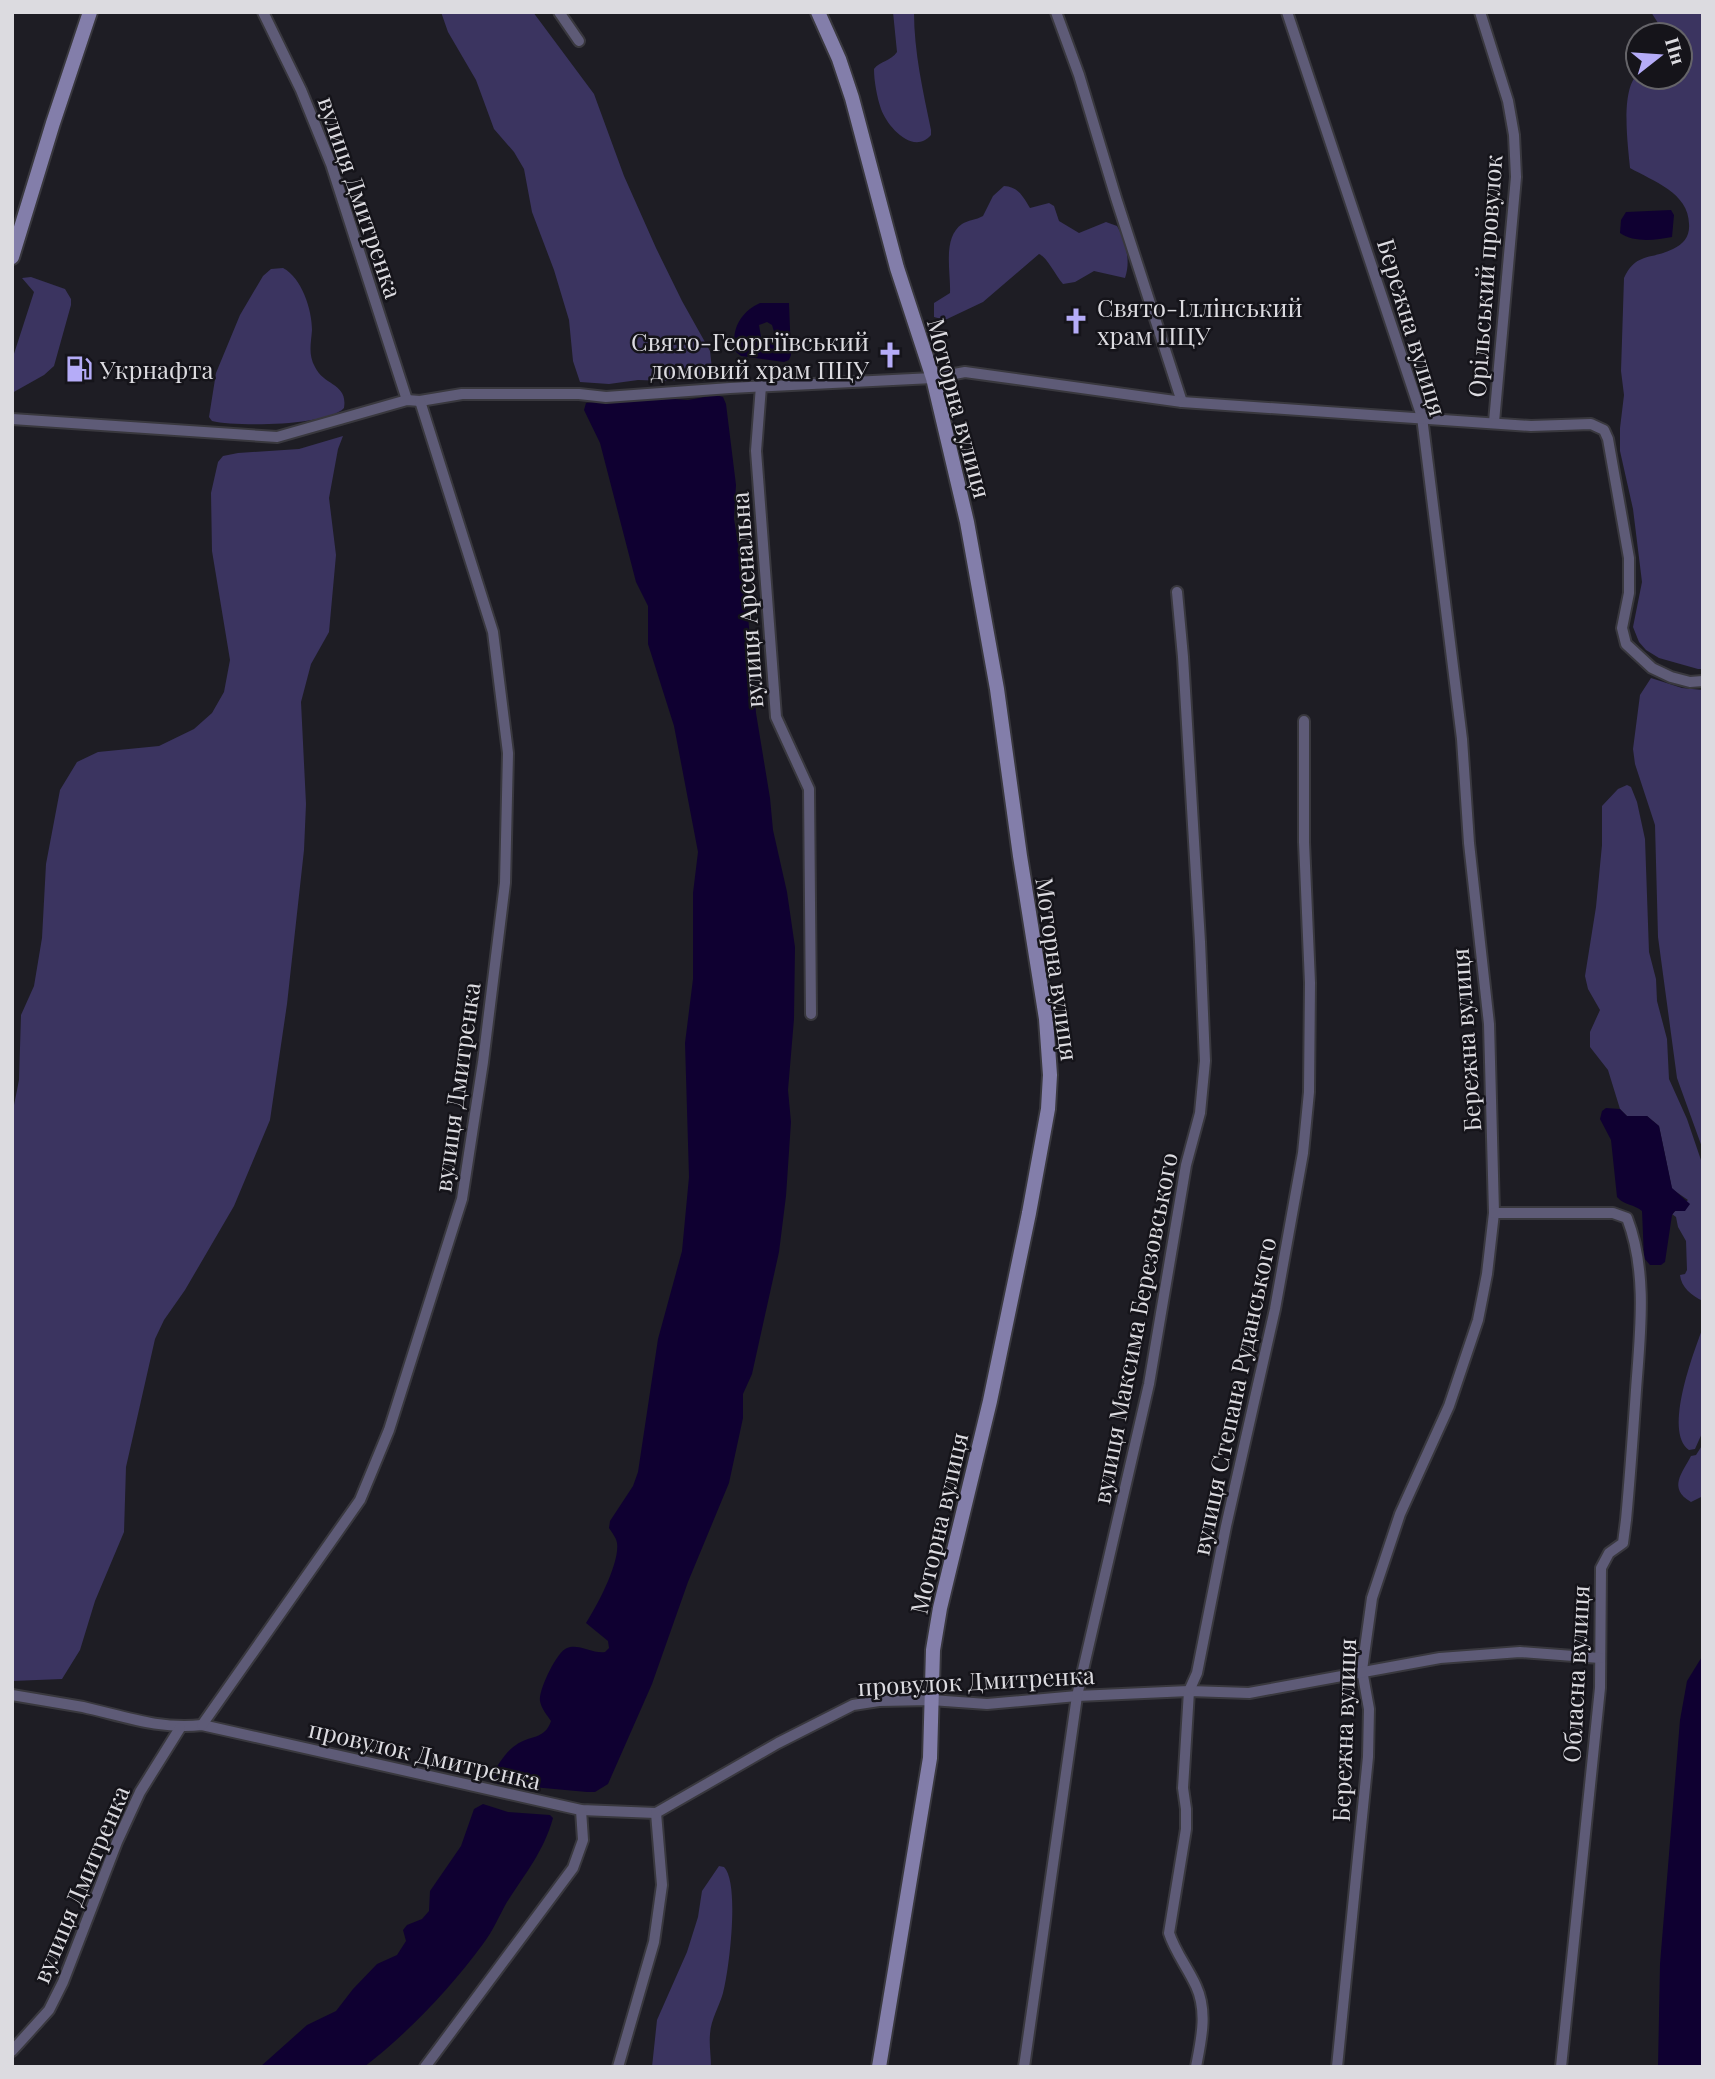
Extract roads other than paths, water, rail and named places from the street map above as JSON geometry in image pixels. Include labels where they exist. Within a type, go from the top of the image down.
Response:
[{"type":"street","points":[[12,257],[90,12]]},
{"type":"street","name":"вулиця Дмитренка","points":[[263,12],[301,90],[331,164],[407,400]]},
{"type":"street","points":[[559,12],[579,41]]},
{"type":"street","name":"Моторна вулиця","points":[[818,12],[839,59],[852,99],[897,268],[933,378],[967,522],[997,689],[1046,1019],[1050,1075],[1048,1109],[1030,1213],[990,1401],[940,1608],[933,1650],[930,1758],[879,2067]]},
{"type":"street","points":[[1056,12],[1079,75],[1182,402]]},
{"type":"street","name":"Бережна вулиця","points":[[1287,12],[1422,417],[1462,739],[1469,843],[1489,1024],[1494,1213],[1478,1320],[1449,1406],[1401,1514],[1372,1598],[1362,1670],[1369,1709],[1368,1757],[1337,2067]]},
{"type":"street","name":"Орільський провулок","points":[[1480,12],[1508,101],[1514,135],[1516,177],[1494,422]]},
{"type":"street","points":[[12,419],[277,437],[407,400],[420,401],[463,394],[579,394],[606,397],[933,378],[965,372],[1182,402],[1531,426],[1591,424],[1604,430],[1608,439],[1629,558],[1629,593],[1622,628],[1626,644],[1652,668],[1671,677],[1703,681]]},
{"type":"street","name":"вулиця Арсенальна","points":[[761,386],[756,451],[776,717],[809,789],[811,1014]]},
{"type":"street","name":"вулиця Дмитренка","points":[[202,1725],[360,1500],[389,1430],[462,1199],[483,1062],[505,883],[508,752],[493,632],[420,401]]},
{"type":"street","name":"вулиця Максима Березовського","points":[[1024,2067],[1077,1696],[1149,1384],[1185,1165],[1200,1113],[1205,1061],[1200,942],[1177,592]]},
{"type":"street","name":"вулиця Степана Руданського","points":[[1196,2067],[1203,2031],[1200,1997],[1169,1933],[1186,1829],[1183,1788],[1189,1692],[1197,1673],[1226,1526],[1275,1309],[1303,1153],[1308,1092],[1310,983],[1304,842],[1304,721]]},
{"type":"street","name":"Обласна вулиця","points":[[1494,1213],[1613,1213],[1627,1218],[1633,1232],[1640,1282],[1641,1334],[1623,1542],[1609,1553],[1601,1568],[1600,1688],[1561,2067]]},
{"type":"street","name":"провулок Дмитренка","points":[[12,1695],[83,1707],[159,1726],[180,1728],[202,1725],[581,1810],[656,1813],[778,1743],[853,1705],[879,1701],[931,1700],[987,1704],[1077,1696],[1268,1691],[1362,1670],[1440,1658],[1520,1652],[1600,1658]]},
{"type":"street","name":"вулиця Дмитренка","points":[[12,2051],[49,2010],[63,1982],[117,1842],[140,1792],[180,1728]]},
{"type":"street","points":[[425,2067],[573,1868],[583,1840],[581,1810]]},
{"type":"street","points":[[618,2067],[654,1942],[662,1885],[656,1813]]},
{"type":"place","name":"Свято-Іллінський храм ПЦУ","points":[[1076,321]]},
{"type":"place","name":"Свято-Георгіївський домовий храм ПЦУ","points":[[890,355]]},
{"type":"place","name":"Укрнафта","points":[[79,369]]}]
